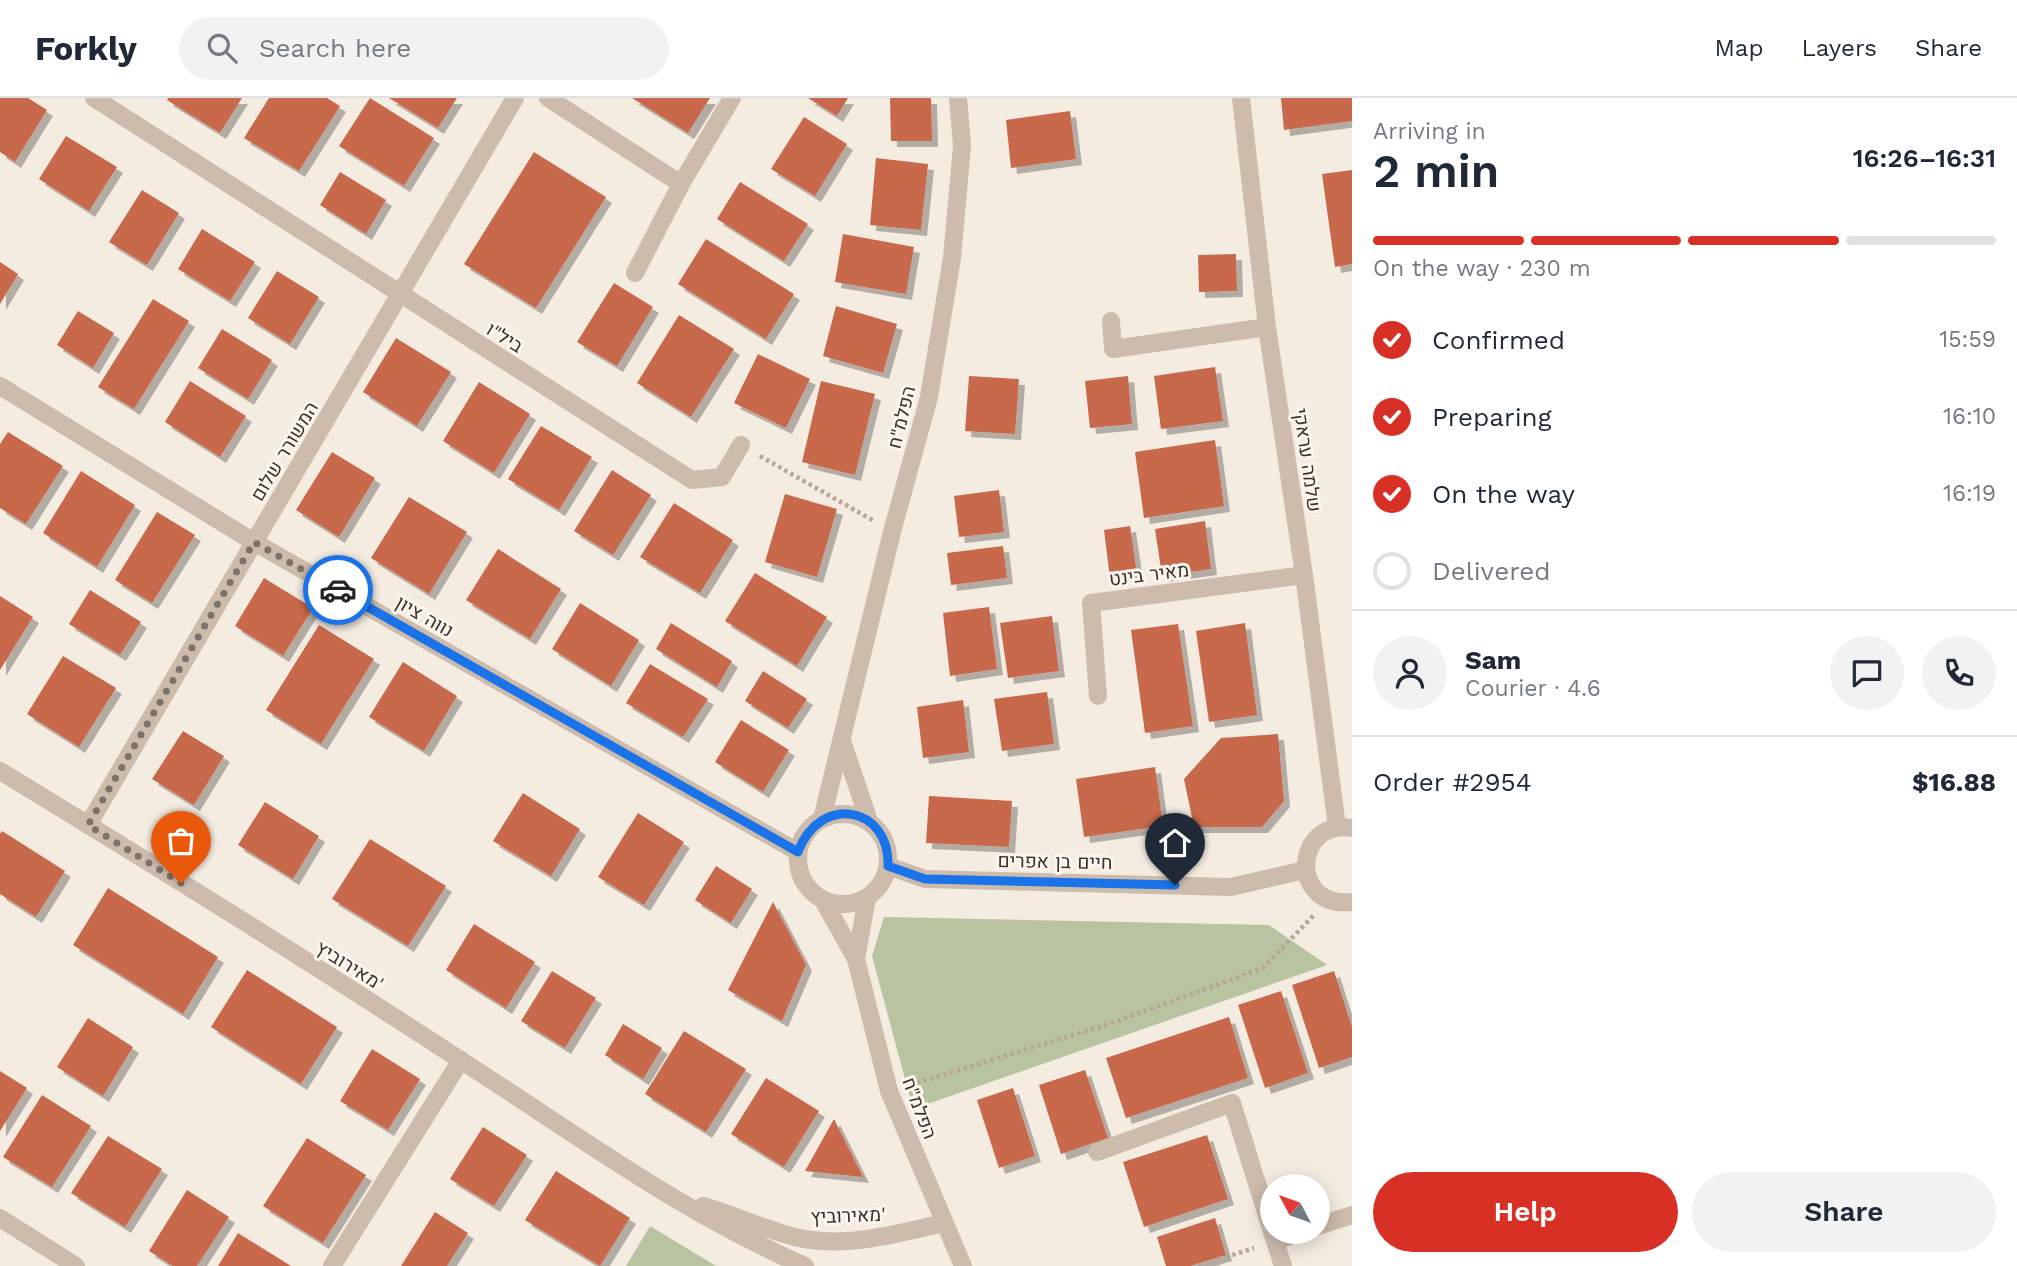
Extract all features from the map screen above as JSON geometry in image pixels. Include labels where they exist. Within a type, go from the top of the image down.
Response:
[{"type":"street","name":"ביל\"ו","points":[[94,98],[692,480],[722,477],[741,446]]},
{"type":"street","name":"המשורר שלום","points":[[88,825],[516,98]]},
{"type":"street","points":[[635,273],[681,184],[732,98]]},
{"type":"street","name":"הפלמ\"ח","points":[[958,98],[961,146],[952,258],[929,397],[892,532],[822,819],[811,827],[798,852],[803,880],[811,891],[823,900],[856,959],[889,1091],[963,1266]]},
{"type":"street","name":"שלמה עראקי","points":[[1241,98],[1267,327],[1344,827]]},
{"type":"street","points":[[553,99],[681,184]]},
{"type":"street","points":[[1111,321],[1113,349],[1267,327]]},
{"type":"street","name":"נווה ציון","points":[[0,386],[254,542],[798,852]]},
{"type":"street","name":"מאיר בינט","points":[[1098,696],[1091,603],[1304,575]]},
{"type":"street","points":[[842,741],[869,821],[885,841],[888,866]]},
{"type":"street","name":"מאירוביץ'","points":[[0,771],[675,1197],[765,1249],[805,1266]]},
{"type":"street","points":[[822,819],[846,814],[869,821]]},
{"type":"street","points":[[1344,827],[1326,831],[1310,848],[1306,858],[1306,870],[1317,893],[1328,901],[1352,902]]},
{"type":"street","name":"הפלמ\"ח","points":[[856,959],[867,898],[877,890],[888,866]]},
{"type":"street","name":"חיים בן אפרים","points":[[888,866],[925,879],[1231,887],[1306,870]]},
{"type":"street","points":[[823,900],[853,904],[867,898]]},
{"type":"street","points":[[332,1266],[461,1060]]},
{"type":"street","points":[[1097,1152],[1232,1102],[1260,1193]]},
{"type":"street","name":"מאירוביץ'","points":[[675,1197],[796,1238],[864,1240],[944,1223]]},
{"type":"street","points":[[1330,1222],[1352,1214]]},
{"type":"street","points":[[0,1218],[76,1266]]},
{"type":"street","points":[[1276,1244],[1283,1266]]},
{"type":"street","points":[[40,1266],[50,1250]]},
{"type":"path","points":[[741,446],[892,532]]},
{"type":"path","points":[[889,1091],[1107,1025],[1263,968],[1328,901]]},
{"type":"path","points":[[1199,1266],[1260,1240]]},
{"type":"green space","points":[[884,917],[1269,925],[1327,965],[913,1109],[872,956]]},
{"type":"green space","points":[[650,1226],[716,1266],[626,1266]]},
{"type":"building","points":[[0,98],[28,98],[47,110],[15,162],[0,152]]},
{"type":"building","points":[[242,98],[220,133],[167,100]]},
{"type":"building","points":[[269,98],[327,98],[340,106],[299,171],[244,138]]},
{"type":"building","points":[[370,98],[434,138],[404,186],[339,146]]},
{"type":"building","points":[[389,98],[457,98],[438,128]]},
{"type":"building","points":[[632,98],[710,98],[688,133]]},
{"type":"building","points":[[808,98],[848,98],[837,116]]},
{"type":"building","points":[[890,98],[931,98],[932,141],[891,141]]},
{"type":"building","points":[[1281,98],[1352,98],[1352,121],[1284,130]]},
{"type":"building","points":[[1070,111],[1076,159],[1011,168],[1006,120]]},
{"type":"building","points":[[804,117],[847,144],[815,196],[771,169]]},
{"type":"building","points":[[66,136],[117,167],[89,211],[39,179]]},
{"type":"building","points":[[534,152],[606,197],[536,308],[464,264]]},
{"type":"building","points":[[876,158],[928,164],[921,230],[870,225]]},
{"type":"building","points":[[1352,170],[1352,264],[1335,267],[1322,174]]},
{"type":"building","points":[[340,172],[386,200],[366,234],[320,205]]},
{"type":"building","points":[[740,182],[808,224],[784,261],[717,219]]},
{"type":"building","points":[[142,190],[179,213],[147,265],[109,242]]},
{"type":"building","points":[[202,229],[255,262],[230,301],[178,269]]},
{"type":"building","points":[[843,234],[914,247],[906,294],[835,282]]},
{"type":"building","points":[[706,239],[794,294],[766,339],[678,284]]},
{"type":"building","points":[[1236,254],[1237,291],[1199,292],[1198,255]]},
{"type":"building","points":[[0,262],[18,274],[0,304]]},
{"type":"building","points":[[277,271],[319,297],[290,344],[248,318]]},
{"type":"building","points":[[614,283],[653,307],[617,366],[577,342]]},
{"type":"building","points":[[153,299],[189,321],[134,409],[98,387]]},
{"type":"building","points":[[836,306],[897,324],[883,373],[823,356]]},
{"type":"building","points":[[78,311],[114,333],[93,368],[57,345]]},
{"type":"building","points":[[679,315],[734,349],[691,417],[637,383]]},
{"type":"building","points":[[222,329],[272,360],[248,399],[198,368]]},
{"type":"building","points":[[396,338],[451,372],[417,426],[363,392]]},
{"type":"building","points":[[758,354],[810,379],[786,428],[734,403]]},
{"type":"building","points":[[1215,367],[1223,421],[1161,429],[1154,376]]},
{"type":"building","points":[[969,376],[1019,379],[1015,434],[965,431]]},
{"type":"building","points":[[1128,376],[1132,424],[1090,428],[1085,381]]},
{"type":"building","points":[[190,381],[246,416],[220,457],[165,422]]},
{"type":"building","points":[[821,381],[875,394],[855,475],[802,462]]},
{"type":"building","points":[[479,382],[530,414],[494,473],[443,441]]},
{"type":"building","points":[[541,426],[592,457],[559,510],[508,479]]},
{"type":"building","points":[[8,432],[63,466],[26,524],[0,508],[0,444]]},
{"type":"building","points":[[1215,440],[1224,506],[1144,518],[1135,452]]},
{"type":"building","points":[[332,452],[375,478],[339,537],[296,510]]},
{"type":"building","points":[[612,470],[651,495],[613,555],[574,531]]},
{"type":"building","points":[[81,471],[135,505],[97,567],[43,533]]},
{"type":"building","points":[[999,490],[1004,532],[959,537],[954,496]]},
{"type":"building","points":[[785,494],[837,509],[817,577],[765,562]]},
{"type":"building","points":[[409,497],[467,532],[429,594],[371,558]]},
{"type":"building","points":[[674,503],[733,540],[700,593],[640,557]]},
{"type":"building","points":[[157,512],[195,535],[152,603],[115,580]]},
{"type":"building","points":[[1205,521],[1211,569],[1162,576],[1155,529]]},
{"type":"building","points":[[1130,526],[1137,574],[1110,578],[1104,530]]},
{"type":"building","points":[[1003,546],[1007,578],[951,585],[947,553]]},
{"type":"building","points":[[498,549],[561,589],[530,639],[466,600]]},
{"type":"building","points":[[755,573],[827,617],[797,666],[725,621]]},
{"type":"building","points":[[264,578],[313,608],[283,656],[235,626]]},
{"type":"building","points":[[90,590],[141,622],[120,655],[69,624]]},
{"type":"building","points":[[0,596],[33,617],[0,670]]},
{"type":"building","points":[[580,603],[639,640],[611,686],[552,649]]},
{"type":"building","points":[[989,607],[997,669],[950,676],[943,613]]},
{"type":"building","points":[[1052,616],[1059,671],[1008,678],[1000,623]]},
{"type":"building","points":[[671,623],[732,661],[717,687],[656,649]]},
{"type":"building","points":[[1245,623],[1257,715],[1209,722],[1196,631]]},
{"type":"building","points":[[1178,624],[1193,726],[1145,733],[1131,630]]},
{"type":"building","points":[[319,625],[374,659],[321,744],[266,710]]},
{"type":"building","points":[[63,656],[116,688],[79,747],[27,714]]},
{"type":"building","points":[[403,662],[457,696],[424,751],[369,717]]},
{"type":"building","points":[[650,664],[708,699],[683,737],[626,703]]},
{"type":"building","points":[[763,671],[807,699],[788,728],[745,701]]},
{"type":"building","points":[[1047,692],[1054,744],[1002,751],[994,699]]},
{"type":"building","points":[[963,700],[969,752],[923,758],[917,707]]},
{"type":"building","points":[[741,720],[789,750],[763,792],[715,762]]},
{"type":"building","points":[[183,731],[224,756],[194,805],[152,779]]},
{"type":"building","points":[[1278,734],[1284,801],[1262,827],[1194,827],[1184,779],[1221,738]]},
{"type":"building","points":[[1155,767],[1163,826],[1084,837],[1076,779]]},
{"type":"building","points":[[523,793],[580,829],[551,876],[493,841]]},
{"type":"building","points":[[929,796],[1012,801],[1009,847],[926,843]]},
{"type":"building","points":[[265,802],[319,836],[293,879],[238,845]]},
{"type":"building","points":[[638,813],[684,842],[644,905],[598,877]]},
{"type":"building","points":[[2,831],[65,871],[36,917],[0,894]]},
{"type":"building","points":[[370,839],[446,886],[408,946],[332,899]]},
{"type":"building","points":[[716,866],[752,889],[731,923],[695,900]]},
{"type":"building","points":[[108,888],[218,957],[183,1014],[73,945]]},
{"type":"building","points":[[773,902],[806,965],[782,1021],[728,990]]},
{"type":"building","points":[[474,924],[535,962],[506,1008],[446,970]]},
{"type":"building","points":[[247,970],[337,1027],[301,1084],[211,1027]]},
{"type":"building","points":[[552,971],[596,998],[565,1048],[521,1021]]},
{"type":"building","points":[[1334,971],[1352,1027],[1352,1057],[1319,1068],[1292,985]]},
{"type":"building","points":[[1281,991],[1308,1073],[1265,1088],[1238,1005]]},
{"type":"building","points":[[1229,1017],[1248,1078],[1126,1118],[1106,1058]]},
{"type":"building","points":[[88,1018],[133,1047],[103,1096],[57,1067]]},
{"type":"building","points":[[623,1024],[662,1048],[643,1079],[605,1055]]},
{"type":"building","points":[[684,1031],[746,1069],[706,1132],[645,1094]]},
{"type":"building","points":[[372,1049],[420,1079],[388,1130],[340,1101]]},
{"type":"building","points":[[1085,1070],[1108,1138],[1061,1154],[1039,1085]]},
{"type":"building","points":[[0,1071],[27,1088],[0,1131]]},
{"type":"building","points":[[766,1078],[819,1111],[784,1167],[731,1134]]},
{"type":"building","points":[[1013,1088],[1035,1156],[999,1168],[977,1100]]},
{"type":"building","points":[[42,1095],[91,1126],[52,1187],[3,1157]]},
{"type":"building","points":[[834,1119],[863,1177],[805,1171]]},
{"type":"building","points":[[483,1127],[527,1155],[494,1206],[450,1179]]},
{"type":"building","points":[[1207,1135],[1228,1199],[1144,1227],[1123,1162]]},
{"type":"building","points":[[108,1136],[162,1169],[125,1227],[71,1193]]},
{"type":"building","points":[[307,1138],[366,1175],[323,1243],[263,1206]]},
{"type":"building","points":[[556,1171],[630,1218],[600,1266],[525,1220]]},
{"type":"building","points":[[187,1190],[229,1217],[197,1266],[173,1266],[149,1251]]},
{"type":"building","points":[[435,1212],[468,1233],[447,1266],[401,1266]]},
{"type":"building","points":[[1215,1218],[1226,1255],[1190,1266],[1166,1266],[1157,1237]]},
{"type":"building","points":[[238,1233],[291,1266],[218,1266]]},
{"type":"way so far","points":[[181,883],[88,825],[254,542],[338,590]]},
{"type":"route","points":[[338,590],[798,852],[811,827],[822,819],[846,814],[869,821],[878,830],[885,841],[888,866],[925,879],[1175,885]]}]
